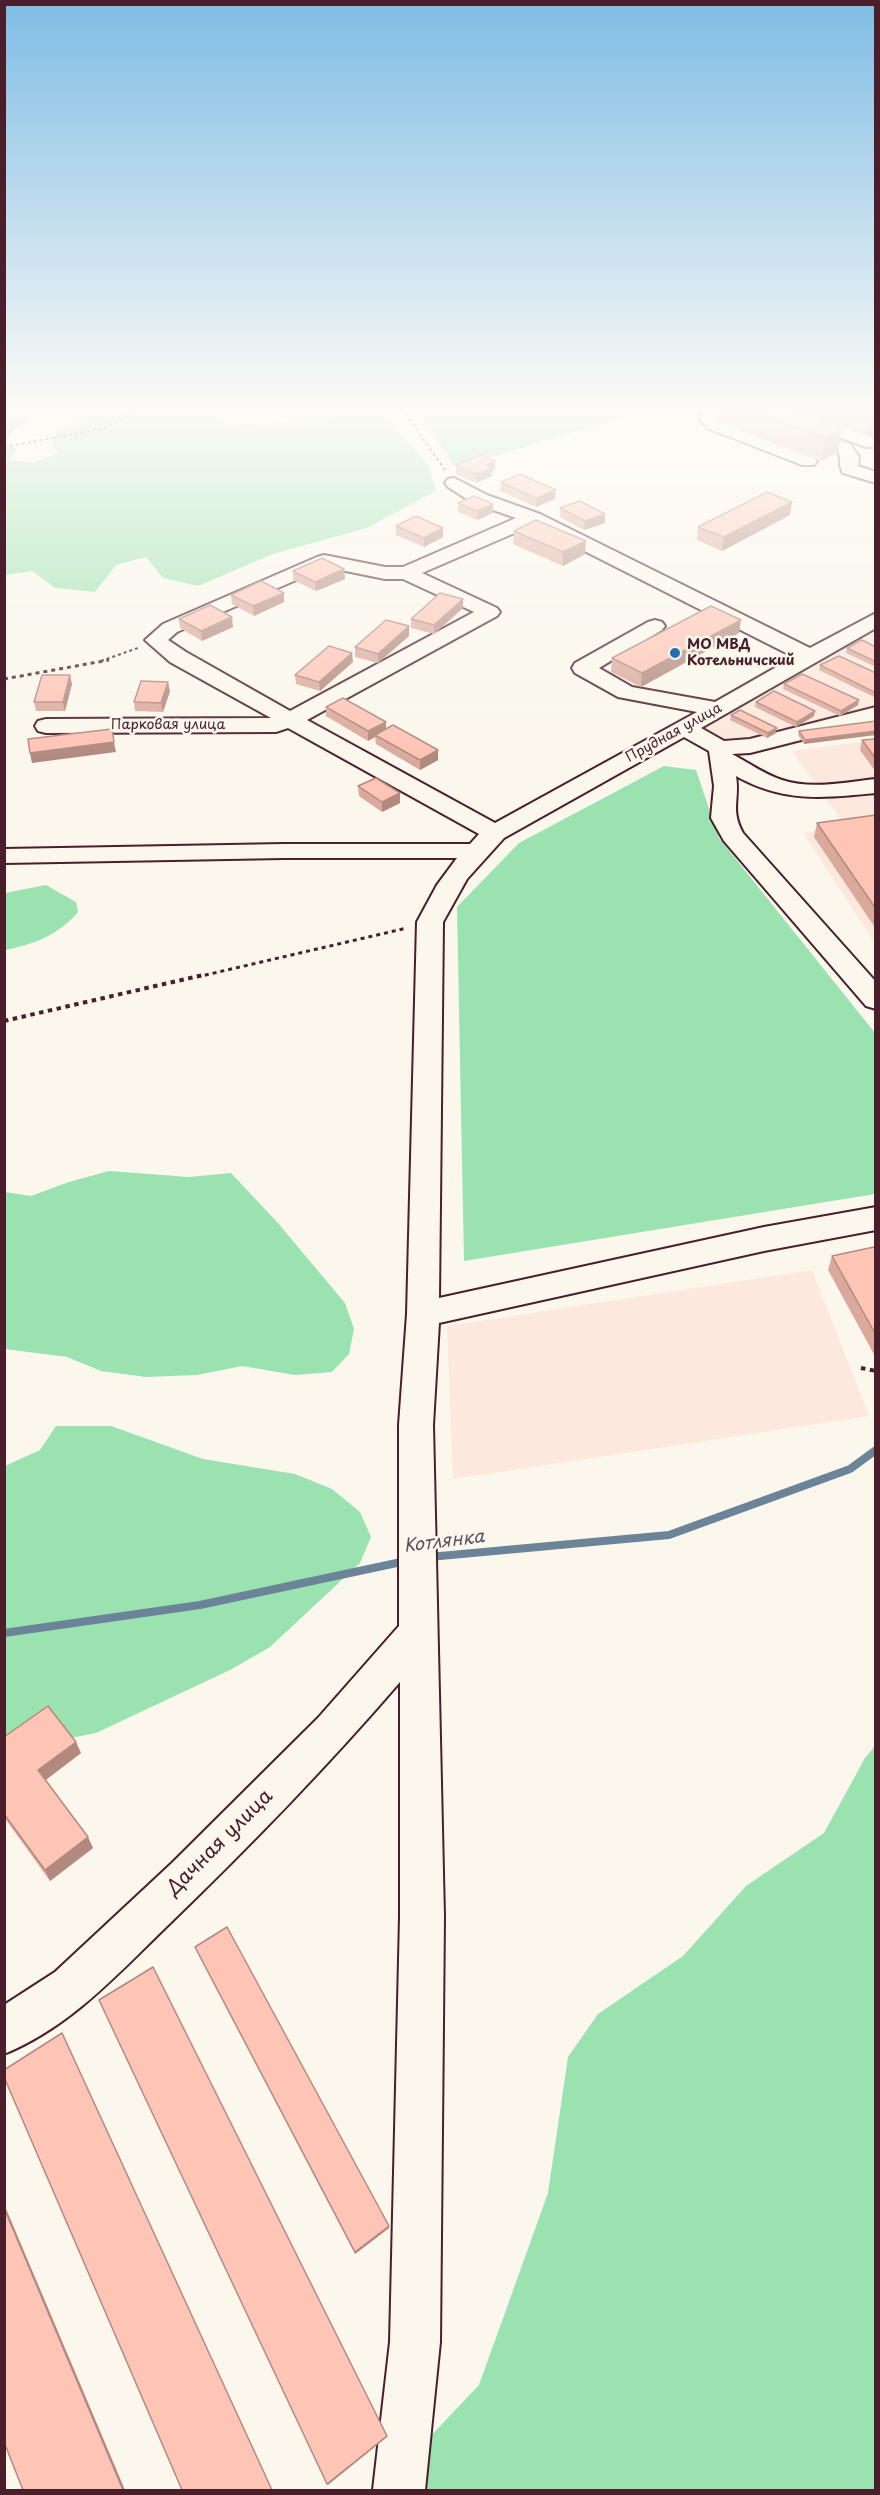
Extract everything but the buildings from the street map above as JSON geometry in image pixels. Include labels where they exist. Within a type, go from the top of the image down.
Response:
[{"type":"street","points":[[485,842],[291,720],[178,657],[155,640],[170,628],[324,561],[385,573],[406,573],[516,525]]},
{"type":"street","points":[[548,525],[809,656]]},
{"type":"street","name":"Парковая улица","points":[[46,726],[276,725],[291,720],[490,612],[406,573]]},
{"type":"street","name":"Прудная улица","points":[[485,842],[876,619]]},
{"type":"street","points":[[655,626],[583,668],[626,692],[719,709]]},
{"type":"street","points":[[720,752],[876,714]]},
{"type":"street","points":[[685,728],[776,786],[799,791],[821,792],[876,786]]},
{"type":"street","points":[[720,752],[726,786],[723,818],[733,836],[876,1000]]},
{"type":"street","points":[[4,856],[284,851],[485,842]]},
{"type":"street","points":[[399,2490],[415,2331],[422,1917],[416,1425],[423,1314],[430,922],[442,895],[485,842]]},
{"type":"street","points":[[423,1314],[764,1239],[876,1218]]},
{"type":"street","name":"Дачная улица","points":[[4,2032],[71,1988],[187,1878],[332,1731],[417,1634]]},
{"type":"path","points":[[4,679],[112,659],[155,640]]},
{"type":"path","points":[[4,1021],[430,922]]},
{"type":"path","points":[[861,1368],[876,1371]]},
{"type":"shaded area","points":[[875,627],[875,705],[753,744],[726,744],[698,728]]},
{"type":"shaded area","points":[[875,740],[875,943],[803,833],[845,826],[792,751]]},
{"type":"shaded area","points":[[812,1270],[869,1416],[453,1479],[447,1326]]},
{"type":"green space","points":[[5,525],[372,525],[273,554],[198,586],[163,578],[146,557],[116,565],[95,592],[55,588],[32,571],[5,575]]},
{"type":"green space","points":[[664,766],[696,770],[719,838],[875,1033],[875,1194],[464,1261],[457,907],[519,843]]},
{"type":"green space","points":[[46,885],[76,902],[78,912],[54,933],[25,945],[5,950],[5,893]]},
{"type":"green space","points":[[109,1171],[189,1177],[231,1173],[277,1222],[345,1303],[354,1329],[349,1354],[332,1372],[295,1375],[242,1366],[197,1375],[146,1377],[101,1371],[67,1357],[5,1349],[5,1192],[31,1196]]},
{"type":"green space","points":[[56,1426],[111,1426],[203,1459],[295,1474],[332,1489],[360,1512],[371,1537],[360,1563],[270,1647],[230,1670],[96,1733],[40,1744],[5,1747],[5,1466],[40,1450]]},
{"type":"green space","points":[[875,1746],[875,2490],[382,2490],[479,2385],[548,2193],[568,2057],[598,2014],[683,1956],[746,1886],[824,1833],[865,1758]]},
{"type":"waterway","name":"Котлянка","points":[[429,1557],[669,1535],[850,1469],[876,1450]]},
{"type":"waterway","name":"Котлянка","points":[[4,1633],[200,1605],[406,1561]]},
{"type":"place","name":"МО МВД Котельничский","points":[[675,653]]}]
